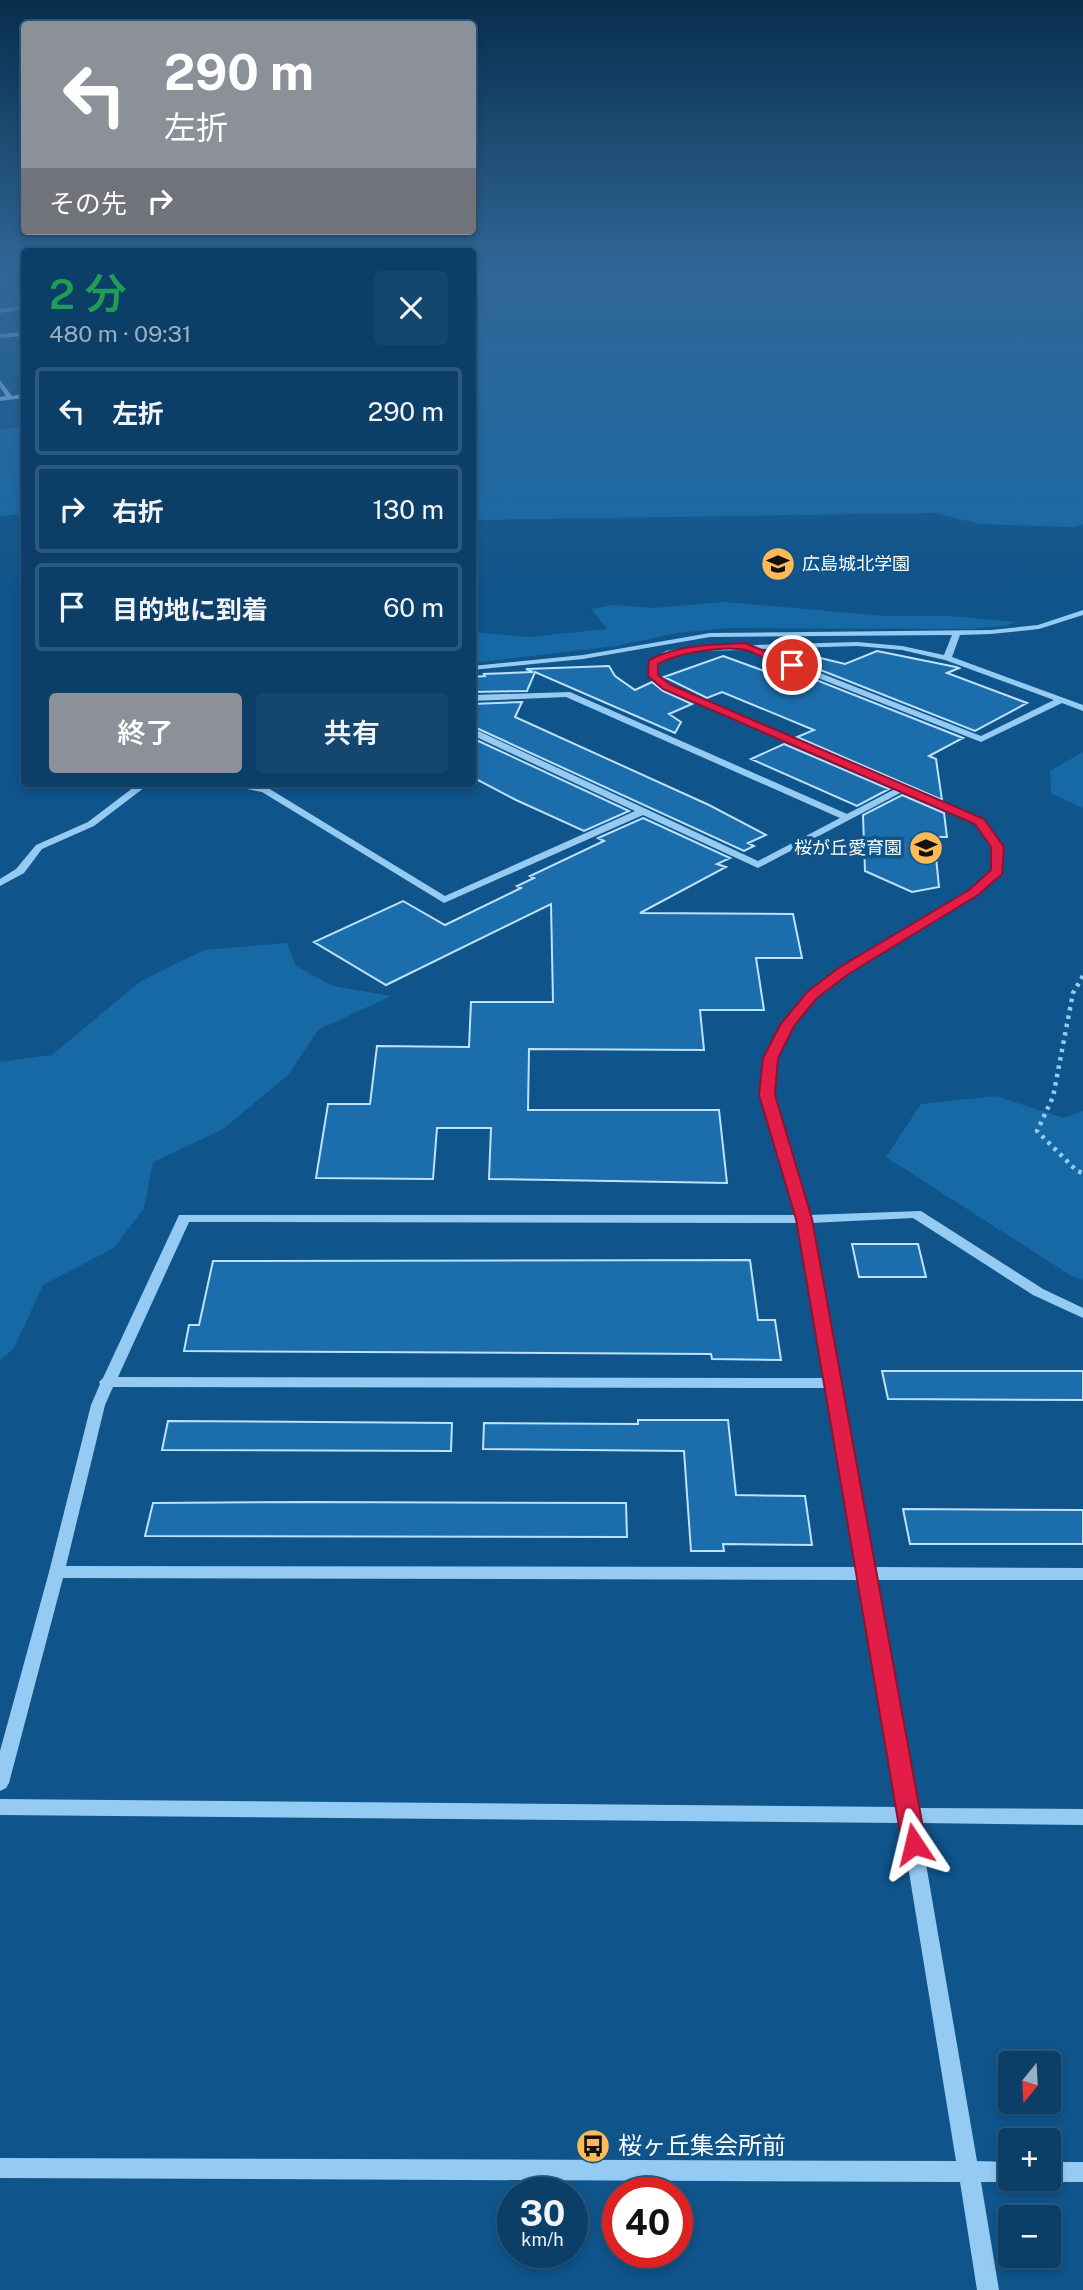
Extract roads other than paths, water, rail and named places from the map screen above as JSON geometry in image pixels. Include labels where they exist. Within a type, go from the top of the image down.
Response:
[{"type":"street","points":[[0,382],[10,398]]},
{"type":"street","points":[[0,399],[21,396]]},
{"type":"street","points":[[476,668],[526,665],[620,651],[668,639],[710,635],[957,633],[1039,626],[1083,612]]},
{"type":"street","points":[[947,658],[957,633]]},
{"type":"street","points":[[988,2290],[909,1816],[804,1219],[767,1095],[770,1058],[787,1025],[812,995],[845,970],[974,892],[997,871],[998,847],[979,822],[667,687],[653,676],[653,662],[669,653],[691,649],[857,645],[902,648],[947,658],[1083,708]]},
{"type":"street","points":[[745,646],[981,739],[1061,700]]},
{"type":"street","points":[[476,698],[567,694],[848,818]]},
{"type":"street","points":[[476,733],[758,865],[903,788]]},
{"type":"street","points":[[0,883],[20,871],[39,847],[91,824],[140,787]]},
{"type":"street","points":[[250,787],[265,790],[444,900],[643,811]]},
{"type":"street","points":[[0,1783],[57,1572],[98,1405],[106,1382],[184,1218],[804,1219],[916,1214],[1038,1292],[1083,1313]]},
{"type":"street","points":[[106,1382],[832,1383]]},
{"type":"street","points":[[57,1572],[1083,1574]]},
{"type":"street","points":[[0,1807],[1083,1817]]},
{"type":"street","points":[[0,2168],[998,2172]]},
{"type":"street","points":[[1061,2172],[1083,2172]]},
{"type":"place","name":"広島城北学園","points":[[778,564]]},
{"type":"place","name":"桜が丘愛育園","points":[[926,848]]},
{"type":"place","name":"桜ヶ丘集会所前","points":[[593,2146]]}]
